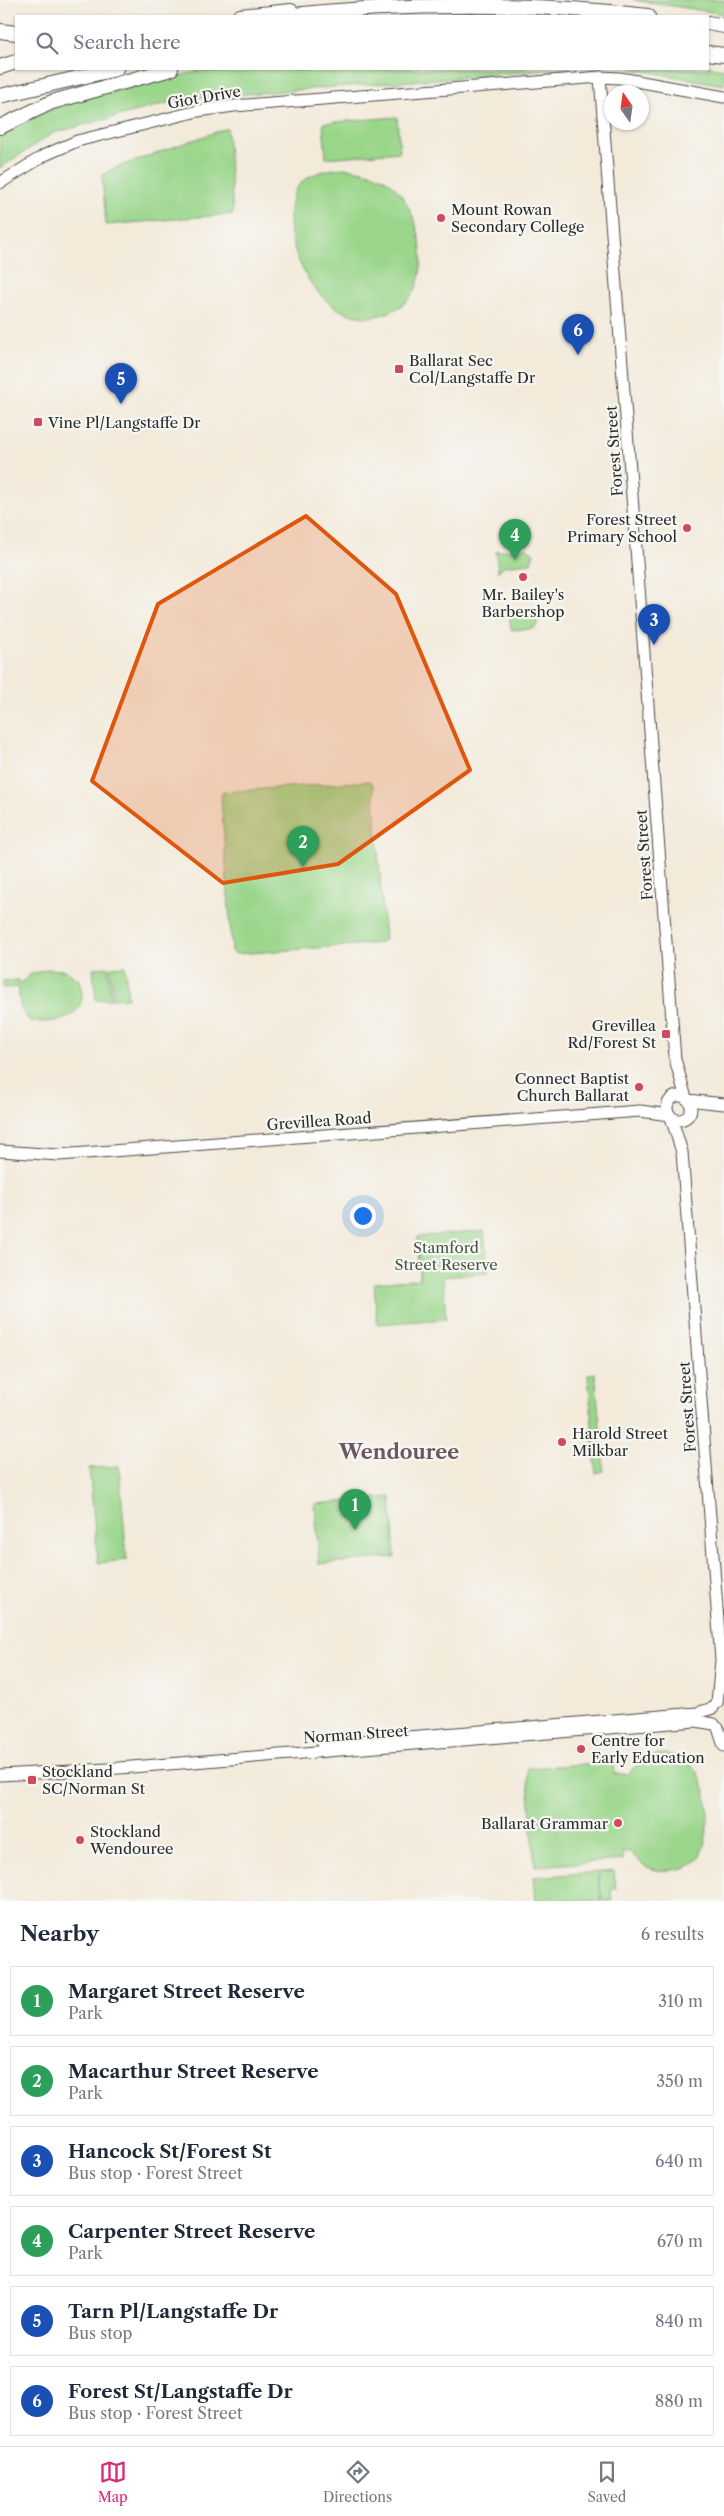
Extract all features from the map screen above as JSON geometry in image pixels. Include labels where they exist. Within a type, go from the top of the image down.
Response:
[{"type":"highway","points":[[250,15],[351,8],[507,8],[630,15]]},
{"type":"highway","points":[[292,15],[351,8]]},
{"type":"highway","points":[[709,23],[724,26]]},
{"type":"highway","points":[[0,31],[15,33]]},
{"type":"highway","points":[[709,52],[724,55]]},
{"type":"highway","points":[[0,67],[15,62]]},
{"type":"highway","points":[[0,96],[112,70]]},
{"type":"highway","points":[[0,127],[52,102],[167,70]]},
{"type":"street","name":"Giot Drive","points":[[0,183],[45,155],[77,141],[210,109],[268,102],[600,77],[620,78],[724,97]]},
{"type":"street","name":"Forest Street","points":[[600,77],[675,1062]]},
{"type":"street","points":[[675,1062],[690,1105],[688,1114]]},
{"type":"street","points":[[671,1116],[667,1109],[675,1062]]},
{"type":"street","name":"Grevillea Road","points":[[0,1150],[59,1155],[640,1110],[679,1096],[687,1099],[724,1104]]},
{"type":"street","name":"Grevillea Road","points":[[640,1110],[680,1119],[688,1114],[724,1104]]},
{"type":"street","name":"Forest Street","points":[[682,1152],[688,1114]]},
{"type":"street","name":"Forest Street","points":[[671,1116],[682,1152],[721,1660],[718,1704],[712,1717],[719,1728]]},
{"type":"street","name":"Forest Street","points":[[721,1660],[724,1673]]},
{"type":"street","name":"Norman Street","points":[[0,1775],[687,1713],[718,1704]]},
{"type":"street","name":"Norman Street","points":[[0,1768],[143,1762],[696,1721],[719,1728]]},
{"type":"street","points":[[719,1728],[724,1746]]},
{"type":"highlighted area","points":[[306,516],[396,594],[470,770],[338,864],[223,883],[92,781],[158,604]]},
{"type":"green space","points":[[634,0],[724,0],[724,14]]},
{"type":"green space","points":[[709,66],[724,69],[724,85],[637,70],[709,70]]},
{"type":"green space","points":[[205,70],[553,70],[183,99],[53,133],[0,168],[0,136],[23,121],[83,98]]},
{"type":"green space","points":[[397,117],[400,152],[326,158],[323,123]]},
{"type":"green space","points":[[227,128],[233,214],[106,225],[102,176],[112,169]]},
{"type":"green space","points":[[344,168],[374,174],[390,183],[401,194],[410,209],[416,227],[420,245],[421,264],[418,281],[411,296],[399,307],[378,316],[358,316],[340,310],[324,298],[311,283],[300,264],[293,244],[290,207],[298,187],[316,173]]},
{"type":"green space","points":[[527,548],[534,553],[531,563],[503,566],[498,572],[496,551]]},
{"type":"green space","points":[[531,610],[539,616],[536,627],[511,630],[509,612]]},
{"type":"green space","points":[[369,781],[373,784],[385,939],[382,943],[236,954],[232,951],[221,796],[223,792]]},
{"type":"green space","points":[[125,966],[128,998],[113,999],[110,967]]},
{"type":"green space","points":[[108,967],[111,999],[96,1000],[93,968]]},
{"type":"green space","points":[[48,969],[65,970],[79,980],[82,994],[80,1005],[70,1016],[62,1019],[45,1022],[30,1021],[20,1006],[19,987],[3,988],[3,981],[19,980],[20,984],[31,974]]},
{"type":"green space","name":"Stamford Street Reserve","points":[[484,1231],[488,1273],[443,1277],[446,1319],[377,1324],[374,1283],[420,1279],[417,1237]]},
{"type":"green space","points":[[595,1373],[604,1471],[596,1473],[588,1375]]},
{"type":"green space","points":[[119,1466],[127,1560],[98,1563],[89,1468]]},
{"type":"green space","points":[[391,1497],[395,1557],[319,1564],[315,1504]]},
{"type":"green space","points":[[658,1754],[672,1755],[683,1759],[691,1765],[703,1784],[706,1795],[708,1825],[704,1846],[695,1862],[680,1869],[659,1870],[644,1865],[630,1852],[622,1852],[623,1860],[535,1866],[527,1768],[613,1762],[614,1774],[627,1774],[643,1760]]},
{"type":"green space","points":[[614,1871],[616,1889],[611,1889],[612,1901],[602,1901],[599,1872]]},
{"type":"green space","points":[[598,1872],[601,1901],[536,1901],[534,1877]]},
{"type":"place","name":"Mount Rowan Secondary College","points":[[441,218]]},
{"type":"place","name":"Forest St/Langstaffe Dr","points":[[578,355]]},
{"type":"place","name":"Ballarat Sec Col/Langstaffe Dr","points":[[399,369]]},
{"type":"place","name":"Tarn Pl/Langstaffe Dr","points":[[121,404]]},
{"type":"place","name":"Vine Pl/Langstaffe Dr","points":[[38,422]]},
{"type":"place","name":"Forest Street Primary School","points":[[687,528]]},
{"type":"place","name":"Carpenter Street Reserve","points":[[515,560]]},
{"type":"place","name":"Mr. Bailey's Barbershop","points":[[523,577]]},
{"type":"place","name":"Hancock St/Forest St","points":[[654,645]]},
{"type":"place","name":"Macarthur Street Reserve","points":[[303,867]]},
{"type":"place","name":"Grevillea Rd/Forest St","points":[[666,1034]]},
{"type":"place","name":"Connect Baptist Church Ballarat","points":[[639,1087]]},
{"type":"place","name":"Harold Street Milkbar","points":[[562,1442]]},
{"type":"place","name":"Margaret Street Reserve","points":[[355,1530]]},
{"type":"place","name":"Centre for Early Education","points":[[581,1749]]},
{"type":"place","name":"Stockland SC/Norman St","points":[[32,1780]]},
{"type":"place","name":"Ballarat Grammar","points":[[618,1823]]},
{"type":"place","name":"Stockland Wendouree","points":[[80,1840]]},
{"type":"district","name":"Wendouree","points":[[399,1452]]}]
